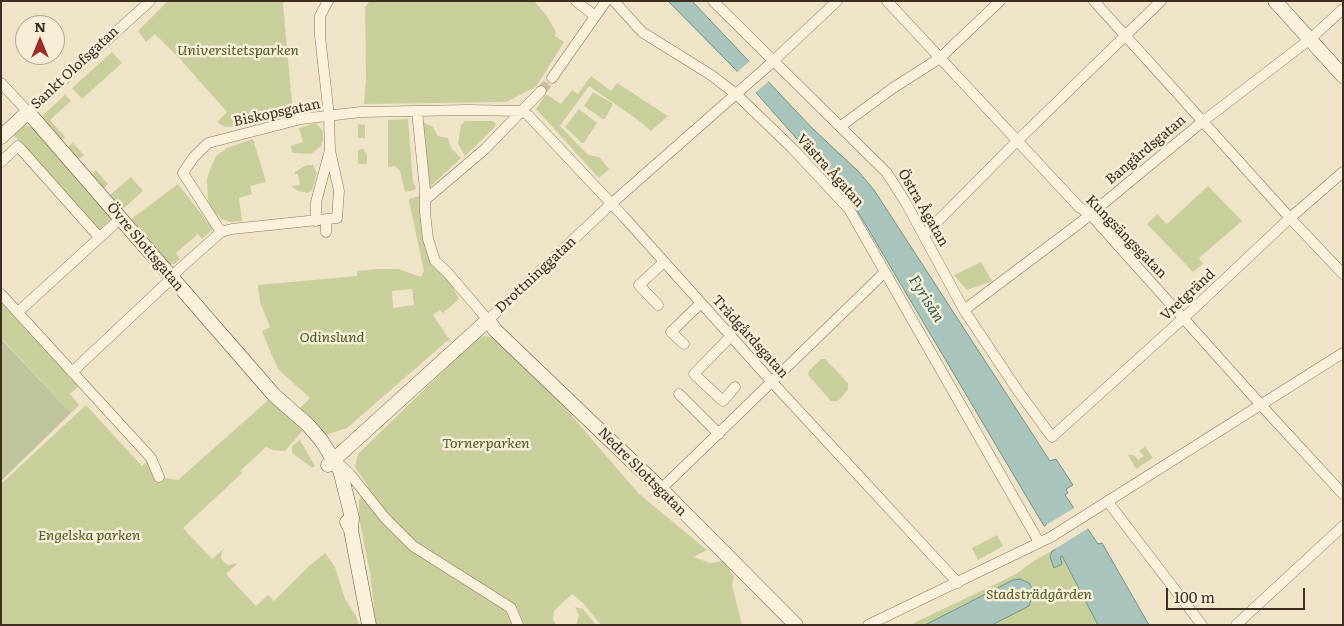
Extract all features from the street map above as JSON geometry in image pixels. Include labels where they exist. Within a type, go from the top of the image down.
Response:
[{"type":"street","name":"Sankt Olofsgatan","points":[[1,137],[150,1]]},
{"type":"street","points":[[72,372],[172,279],[176,272],[221,232],[232,228],[337,218],[339,191],[330,150],[329,116],[320,22],[320,16],[328,1]]},
{"type":"street","points":[[576,1],[595,16]]},
{"type":"street","points":[[552,78],[606,1]]},
{"type":"street","name":"Västra Ågatan","points":[[614,1],[642,32],[711,75],[736,94],[792,148],[848,210],[1039,542]]},
{"type":"street","name":"Östra Ågatan","points":[[713,1],[887,173],[924,235],[964,310],[1018,391],[1052,437]]},
{"type":"street","points":[[774,60],[837,1]]},
{"type":"street","name":"Kungsängsgatan","points":[[887,1],[1079,207],[1090,214],[1180,321],[1343,494]]},
{"type":"street","points":[[841,126],[940,58],[1000,1]]},
{"type":"street","points":[[1094,1],[1202,122],[1343,274]]},
{"type":"street","points":[[924,235],[1160,1]]},
{"type":"street","points":[[1274,1],[1343,76]]},
{"type":"street","name":"Bangårdsgatan","points":[[964,310],[1090,214],[1202,122],[1309,40],[1343,9]]},
{"type":"street","name":"Drottninggatan","points":[[331,462],[488,320],[611,204],[774,60]]},
{"type":"street","name":"Övre Slottsgatan","points":[[1,84],[28,112],[274,395],[308,425],[331,462]]},
{"type":"street","points":[[425,200],[485,150],[542,91]]},
{"type":"street","points":[[417,111],[428,239],[435,261],[447,272],[488,320]]},
{"type":"street","name":"Biskopsgatan","points":[[221,232],[183,173],[193,158],[208,144],[220,139],[301,119],[361,112],[521,111]]},
{"type":"street","name":"Trädgårdsgatan","points":[[521,111],[528,115],[611,204],[958,583]]},
{"type":"street","points":[[1,162],[18,146],[98,237]]},
{"type":"street","points":[[326,232],[316,202],[330,150]]},
{"type":"street","name":"Vretgränd","points":[[1052,437],[1290,218],[1343,172]]},
{"type":"street","points":[[18,312],[121,218]]},
{"type":"street","points":[[658,305],[640,285],[664,262]]},
{"type":"street","points":[[661,490],[884,272]]},
{"type":"street","points":[[1,294],[151,458],[158,477]]},
{"type":"street","points":[[684,344],[672,332],[701,302]]},
{"type":"street","name":"Nedre Slottsgatan","points":[[488,320],[495,330],[661,490],[796,625]]},
{"type":"street","points":[[731,336],[694,374],[723,401],[735,388]]},
{"type":"street","points":[[868,625],[1051,537],[1343,353]]},
{"type":"street","points":[[679,394],[719,434]]},
{"type":"street","points":[[331,462],[340,470],[352,488],[413,546],[511,608],[518,625]]},
{"type":"street","points":[[331,462],[351,530],[369,625]]},
{"type":"street","points":[[351,530],[352,488]]},
{"type":"street","points":[[1108,500],[1202,625]]},
{"type":"street","points":[[1236,625],[1343,526]]},
{"type":"green space","name":"Universitetsparken","points":[[168,1],[285,1],[283,4],[293,115],[249,126],[225,127],[217,122],[227,112],[155,34],[146,42],[138,31]]},
{"type":"green space","points":[[370,1],[534,1],[547,16],[556,32],[555,36],[564,42],[536,87],[506,102],[364,104],[366,79],[365,7]]},
{"type":"green space","points":[[112,52],[122,63],[82,99],[72,88]]},
{"type":"green space","points":[[591,76],[611,91],[617,83],[668,116],[651,131],[589,86],[560,126],[588,155],[599,157],[609,169],[599,178],[536,109],[546,94],[561,104],[572,90],[578,94]]},
{"type":"green space","points":[[593,92],[612,103],[605,119],[584,106]]},
{"type":"green space","points":[[65,95],[71,101],[50,120],[65,137],[62,140],[42,116]]},
{"type":"green space","points":[[579,109],[597,123],[584,143],[565,127]]},
{"type":"green space","points":[[408,119],[413,182],[416,187],[415,190],[405,192],[400,171],[395,166],[388,167],[388,120]]},
{"type":"green space","points":[[465,121],[493,121],[496,124],[465,156],[458,144],[461,125]]},
{"type":"green space","points":[[423,122],[433,127],[438,136],[448,138],[451,148],[461,158],[429,188]]},
{"type":"green space","points":[[316,123],[323,131],[321,146],[311,154],[293,153],[290,146],[303,142],[299,128]]},
{"type":"green space","points":[[358,124],[365,125],[365,138],[358,138]]},
{"type":"green space","points":[[23,125],[36,128],[114,217],[98,231],[13,134]]},
{"type":"green space","points":[[253,139],[266,182],[250,186],[252,194],[239,198],[242,221],[230,222],[221,219],[211,208],[208,199],[207,179],[210,169],[216,156],[227,148]]},
{"type":"green space","points":[[73,143],[84,155],[79,159],[68,147]]},
{"type":"green space","points":[[363,149],[367,155],[367,164],[358,164],[358,150]]},
{"type":"green space","points":[[306,165],[313,165],[317,173],[312,191],[308,193],[298,191],[291,186],[300,185],[298,174],[295,174],[295,172]]},
{"type":"green space","points":[[96,170],[108,184],[104,188],[91,174]]},
{"type":"green space","points":[[131,177],[143,191],[123,209],[110,195]]},
{"type":"green space","points":[[178,184],[213,229],[202,239],[198,234],[176,253],[180,259],[174,264],[169,264],[131,219]]},
{"type":"green space","points":[[1208,186],[1242,221],[1199,258],[1203,264],[1193,272],[1147,224],[1157,214],[1167,224]]},
{"type":"green space","name":"Odinslund","points":[[421,197],[426,238],[459,299],[443,313],[440,310],[433,315],[451,342],[447,341],[347,428],[322,436],[297,411],[310,398],[279,370],[272,356],[262,331],[270,327],[260,302],[258,285],[357,276],[357,271],[378,269],[398,269],[421,277],[424,271],[409,199]],"holes":[[[412,289],[414,305],[393,308],[392,291]]]},
{"type":"green space","points":[[981,262],[992,281],[967,290],[954,275]]},
{"type":"green space","points":[[1,302],[79,386],[70,394],[79,405],[71,413],[1,338]]},
{"type":"green space","name":"Tornerparken","points":[[484,336],[491,337],[531,368],[638,493],[707,550],[694,557],[710,563],[723,561],[734,577],[732,585],[742,625],[601,625],[583,603],[572,594],[554,611],[553,619],[556,625],[376,625],[370,573],[359,518],[359,500],[368,486],[355,467],[357,457],[466,349],[478,338]]},
{"type":"green space","points":[[1,339],[71,413],[1,481]]},
{"type":"green space","points":[[821,359],[825,359],[848,383],[848,390],[838,401],[831,401],[808,375],[809,371]]},
{"type":"green space","name":"Engelska parken","points":[[274,395],[304,429],[285,451],[266,447],[240,471],[242,473],[183,528],[212,559],[225,548],[221,558],[224,562],[228,565],[238,563],[226,574],[256,606],[268,595],[274,601],[310,565],[325,553],[335,567],[345,599],[356,616],[359,625],[1,625],[1,484],[86,405],[142,466],[151,458],[159,477],[178,480]]},
{"type":"green space","points":[[300,440],[315,466],[313,468],[292,453],[292,446]]},
{"type":"green space","points":[[1145,447],[1153,458],[1136,469],[1128,455],[1134,455],[1138,460],[1144,456],[1139,451]]},
{"type":"green space","points":[[997,535],[1003,546],[978,560],[972,548]]},
{"type":"green space","name":"Stadsträdgården","points":[[1052,551],[1050,557],[1054,568],[1062,564],[1060,557],[1062,556],[1098,625],[910,625],[1016,574],[1035,560]]},
{"type":"green space","points":[[575,607],[583,609],[596,625],[576,625],[579,615]]},
{"type":"water","name":"Fyrisån","points":[[668,1],[692,1],[813,129],[858,171],[874,190],[1050,461],[1056,459],[1073,485],[1066,489],[1068,493],[1065,495],[1098,544],[1102,543],[1149,625],[1098,625],[1062,556],[1060,557],[1062,564],[1054,568],[1050,557],[1052,551],[1056,549],[1047,525],[1044,526],[851,200],[735,69]]},
{"type":"water","points":[[1020,579],[1029,583],[1034,591],[1029,606],[992,625],[925,625],[1013,580]]},
{"type":"pier","points":[[751,60],[770,80],[754,94],[735,74]]},
{"type":"pier","points":[[1076,507],[1090,527],[1055,549],[1046,525]]},
{"type":"tunnel","points":[[541,91],[552,78]]}]
